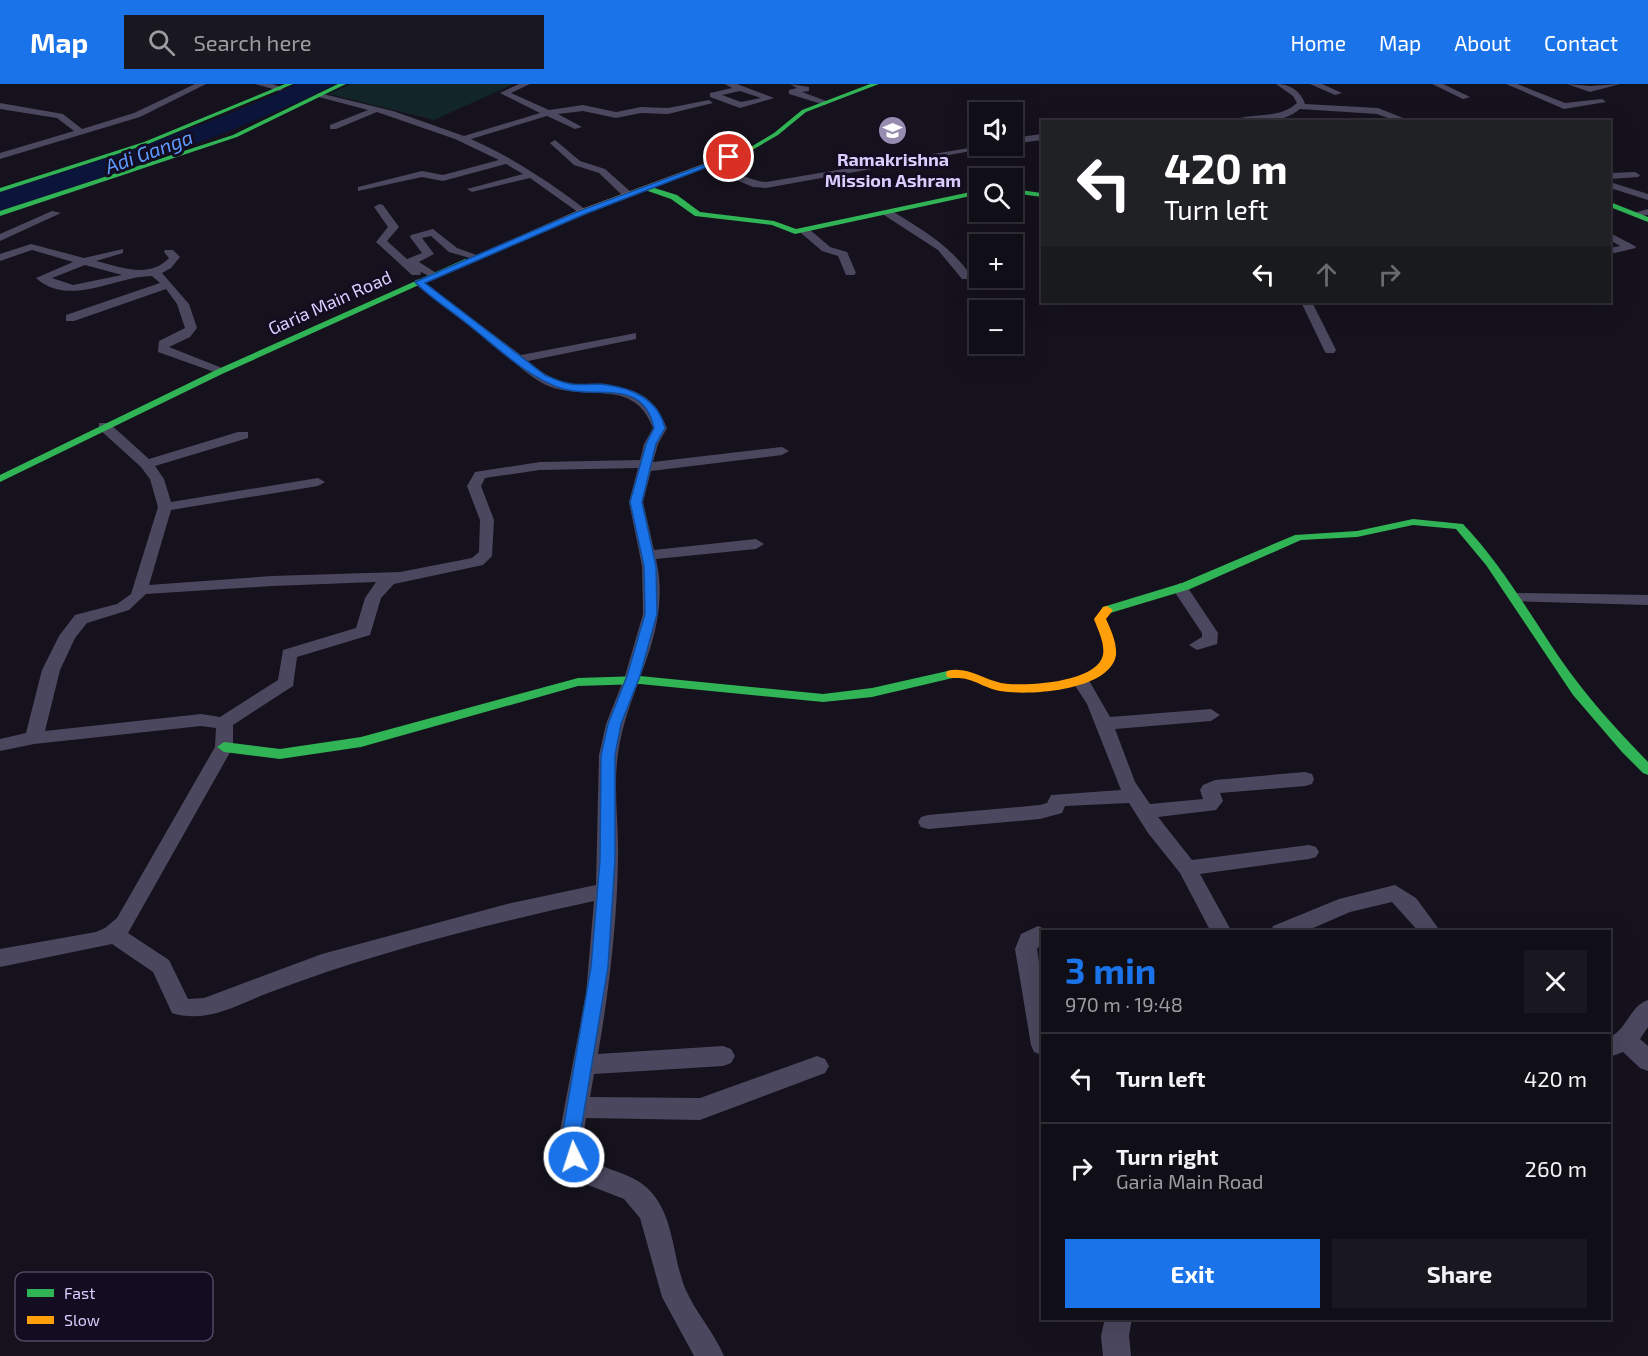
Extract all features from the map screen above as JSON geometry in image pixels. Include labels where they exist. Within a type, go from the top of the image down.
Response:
[{"type":"main road","points":[[0,214],[235,136],[313,95],[343,84]]},
{"type":"main road","name":"Garia Main Road","points":[[0,479],[221,370],[582,212],[708,166],[762,143],[804,111],[876,84]]},
{"type":"main road","points":[[0,190],[165,136],[288,88],[313,95]]},
{"type":"main road","points":[[648,188],[674,197],[698,214],[777,224],[795,232],[969,194]]},
{"type":"main road","points":[[1023,192],[1041,195]]},
{"type":"main road","points":[[1611,204],[1644,216]]},
{"type":"main road","points":[[224,747],[280,754],[361,742],[578,682],[634,676],[792,697],[844,698],[892,690],[956,673],[967,673],[991,685],[1009,689],[1081,681],[1103,669],[1108,661],[1109,653],[1100,619],[1104,611],[1180,588],[1299,537],[1357,534],[1431,520],[1459,526],[1467,532],[1517,598],[1568,679],[1620,743],[1648,770]]},
{"type":"street","points":[[0,156],[146,112],[202,84]]},
{"type":"street","points":[[259,84],[288,88]]},
{"type":"street","points":[[526,84],[504,93],[578,127]]},
{"type":"street","points":[[729,84],[770,98]]},
{"type":"street","points":[[1280,84],[1297,95],[1301,103],[1299,106]]},
{"type":"street","points":[[1314,84],[1338,93]]},
{"type":"street","points":[[1436,84],[1466,97]]},
{"type":"street","points":[[1510,84],[1564,106],[1602,102]]},
{"type":"street","points":[[1572,84],[1590,88],[1616,84]]},
{"type":"street","points":[[741,88],[713,95],[740,105],[770,98],[793,88],[825,102]]},
{"type":"street","points":[[313,95],[420,121],[463,139],[530,175],[582,212]]},
{"type":"street","points":[[641,110],[658,101]]},
{"type":"street","points":[[463,139],[549,113],[583,108],[616,115],[641,110],[668,111],[709,103]]},
{"type":"street","points":[[0,106],[60,116],[81,132]]},
{"type":"street","points":[[1263,120],[1287,114],[1299,106],[1378,111],[1403,120]]},
{"type":"street","points":[[333,128],[377,109]]},
{"type":"street","points":[[1023,139],[1041,136]]},
{"type":"street","points":[[555,143],[577,162],[602,171],[628,195]]},
{"type":"street","points":[[708,166],[756,185],[766,185],[969,150]]},
{"type":"street","points":[[361,189],[422,174],[443,178],[507,161]]},
{"type":"street","points":[[472,189],[530,175]]},
{"type":"street","points":[[1611,177],[1635,175]]},
{"type":"street","points":[[1611,185],[1648,197]]},
{"type":"street","points":[[379,207],[394,227],[382,238],[381,242],[519,359],[555,384],[567,387],[602,387],[629,393],[645,401],[657,415],[660,428],[651,444],[636,502],[652,580],[651,614],[634,676],[615,724],[608,755],[606,891],[597,994],[571,1136],[574,1157],[589,1176],[632,1190],[645,1202],[671,1287],[684,1315],[710,1356]]},
{"type":"street","points":[[0,238],[56,213]]},
{"type":"street","points":[[888,213],[944,248],[954,258],[966,277]]},
{"type":"street","points":[[805,231],[826,249],[843,254],[850,273]]},
{"type":"street","points":[[426,279],[411,261],[429,254],[414,237],[417,234],[432,232],[453,250],[477,257]]},
{"type":"street","points":[[1611,237],[1631,248],[1611,251]]},
{"type":"street","points":[[0,258],[17,250],[31,247],[129,273],[148,272],[166,285],[188,311],[191,328],[186,334],[163,344],[162,349],[221,370]]},
{"type":"street","points":[[119,251],[84,261],[42,278],[72,289],[163,269],[175,257],[170,252]]},
{"type":"street","points":[[70,318],[166,285]]},
{"type":"street","points":[[1306,303],[1330,350]]},
{"type":"street","points":[[519,359],[632,336]]},
{"type":"street","points":[[34,738],[51,670],[70,630],[81,619],[132,602],[142,590],[165,507],[157,479],[146,464],[104,426]]},
{"type":"street","points":[[146,464],[243,435]]},
{"type":"street","points":[[142,590],[272,581],[400,577],[477,562],[487,553],[487,520],[474,482],[480,475],[540,466],[645,465],[782,451]]},
{"type":"street","points":[[165,507],[318,482]]},
{"type":"street","points":[[648,555],[756,544]]},
{"type":"street","points":[[0,745],[34,738],[201,720],[223,723],[287,682],[289,654],[364,631],[374,593],[380,585],[400,577]]},
{"type":"street","points":[[1180,588],[1210,633],[1210,640],[1197,645]]},
{"type":"street","points":[[1517,598],[1648,600]]},
{"type":"street","points":[[1081,681],[1096,704],[1115,757],[1139,804],[1187,868],[1221,930]]},
{"type":"street","points":[[1103,724],[1211,715]]},
{"type":"street","points":[[0,958],[81,944],[113,934],[130,915],[224,747],[223,723]]},
{"type":"street","points":[[928,822],[1040,812],[1054,808],[1058,800],[1065,799],[1139,804],[1209,805],[1213,801],[1210,790],[1215,787],[1305,778]]},
{"type":"street","points":[[1187,868],[1309,852]]},
{"type":"street","points":[[113,934],[150,956],[161,966],[180,1006],[192,1009],[205,1007],[322,963],[507,912],[606,891]]},
{"type":"street","points":[[1286,930],[1346,905],[1395,893],[1409,904],[1429,930]]},
{"type":"street","points":[[1041,935],[1038,934],[1029,940],[1026,949],[1041,1039]]},
{"type":"street","points":[[1648,1008],[1618,1044],[1648,1062]]},
{"type":"street","points":[[584,1065],[723,1056]]},
{"type":"street","points":[[575,1107],[700,1109],[817,1066]]},
{"type":"street","points":[[1117,1356],[1115,1336],[1119,1320]]},
{"type":"green space","points":[[351,84],[514,84],[434,120],[329,94]]},
{"type":"water","name":"Adi Ganga","points":[[297,84],[336,84],[212,137],[0,211],[0,192],[188,130]]},
{"type":"traffic: fast","points":[[0,190],[146,143],[290,84]]},
{"type":"traffic: fast","points":[[0,214],[235,136],[343,84]]},
{"type":"traffic: fast","points":[[752,148],[776,134],[804,111],[876,84]]},
{"type":"traffic: fast","points":[[648,188],[674,197],[698,214],[774,223],[795,232],[969,194]]},
{"type":"traffic: fast","points":[[1023,192],[1041,195]]},
{"type":"traffic: fast","points":[[1611,204],[1648,220]]},
{"type":"traffic: fast","points":[[0,479],[219,372],[468,261]]},
{"type":"traffic: fast","points":[[1107,610],[1186,586],[1299,537],[1357,534],[1413,522],[1459,526],[1491,563],[1578,692],[1648,770]]},
{"type":"traffic: fast","points":[[224,747],[280,754],[361,742],[578,682],[609,679],[640,680],[761,694],[823,698],[856,696],[952,674]]},
{"type":"traffic: slow","points":[[468,261],[582,212],[752,148]]},
{"type":"traffic: slow","points":[[952,674],[964,674],[1001,687],[1012,688],[1060,685],[1090,676],[1102,668],[1108,659],[1109,649],[1100,619],[1107,610]]},
{"type":"place","name":"Ramakrishna Mission Ashram","points":[[893,131]]},
{"type":"route","points":[[574,1157],[571,1136],[600,967],[608,860],[608,755],[615,724],[634,676],[651,614],[652,580],[636,502],[651,444],[660,428],[657,415],[645,401],[629,393],[602,387],[567,387],[542,377],[419,282],[582,212],[729,157]]}]
